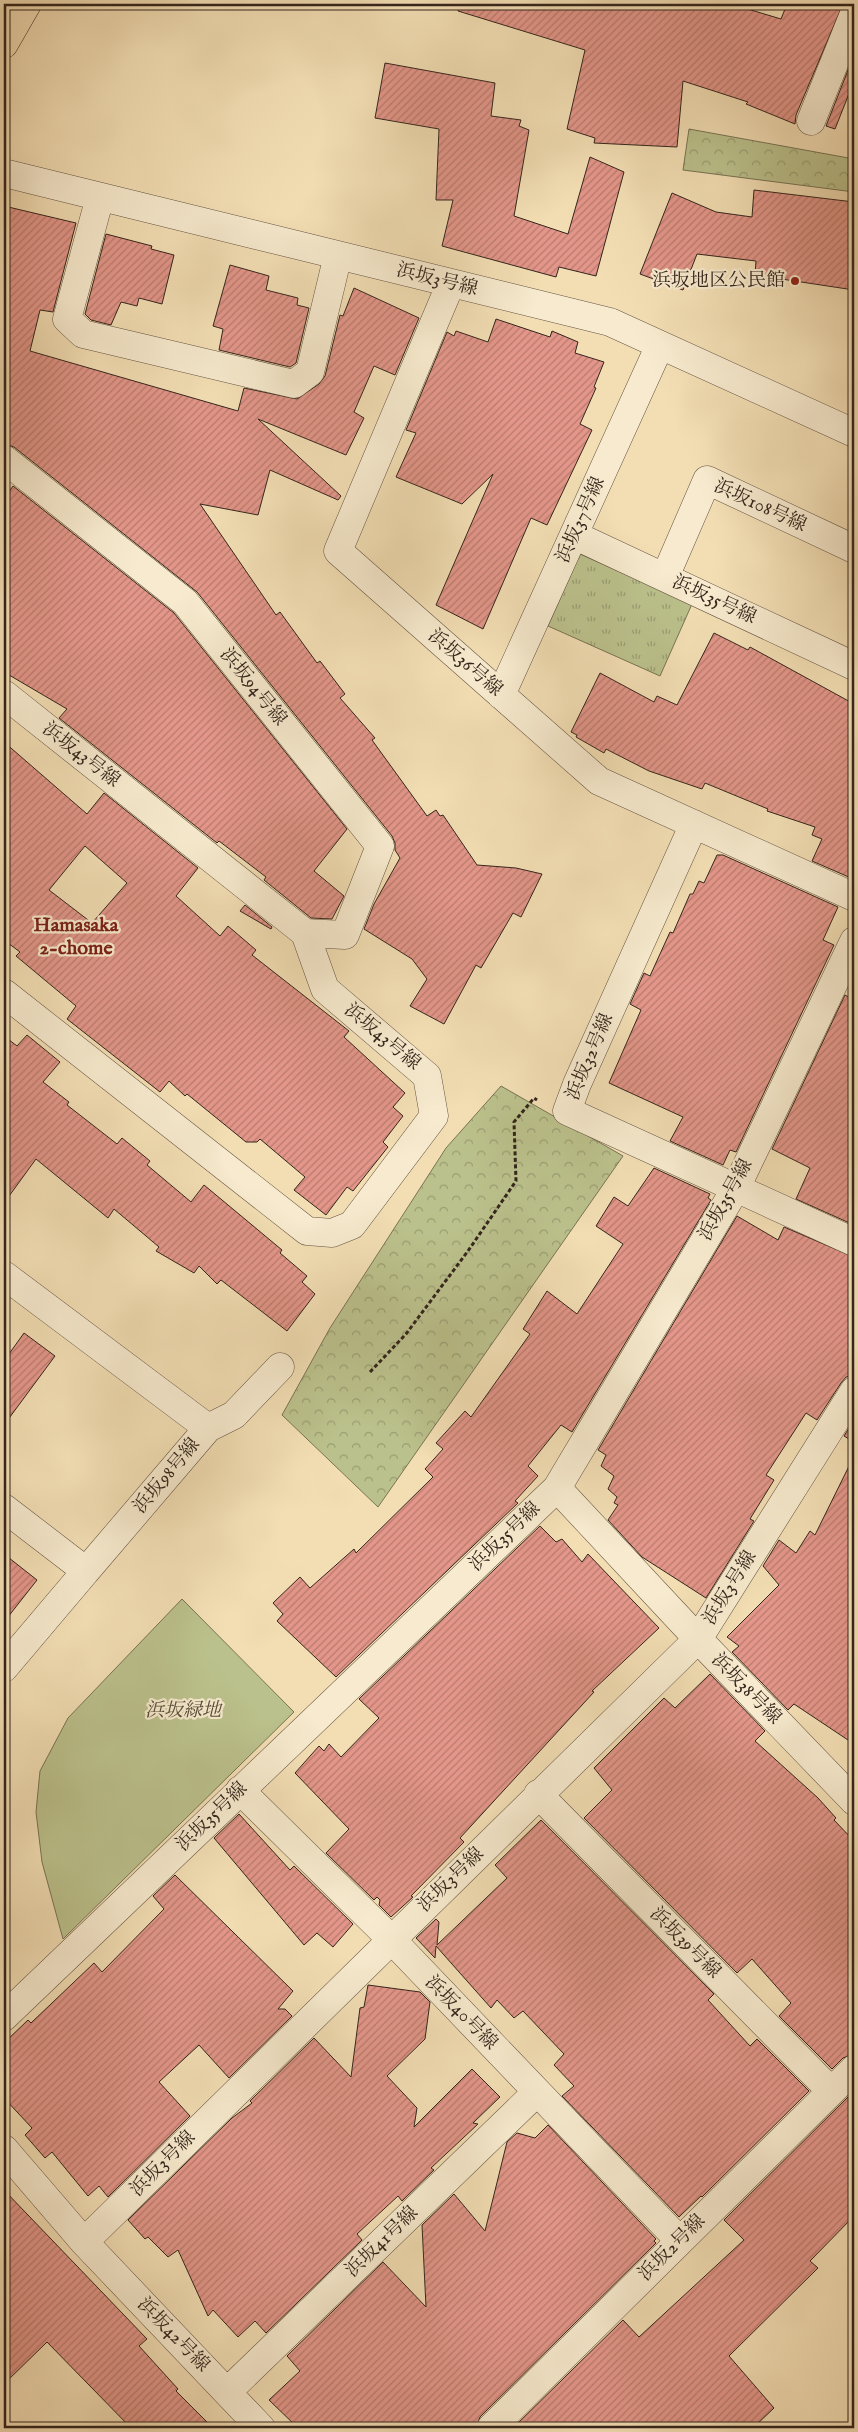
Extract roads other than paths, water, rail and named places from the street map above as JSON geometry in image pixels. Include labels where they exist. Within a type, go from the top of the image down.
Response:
[{"type":"main road","points":[[4,44],[26,4]]},
{"type":"street","points":[[811,121],[854,14]]},
{"type":"street","name":"浜坂3号線","points":[[4,173],[610,322],[854,433]]},
{"type":"street","points":[[100,197],[67,319],[83,334],[294,384],[310,372],[338,255]]},
{"type":"street","name":"浜坂36号線","points":[[451,283],[338,551],[600,781],[854,897]]},
{"type":"street","name":"浜坂37号線","points":[[501,695],[660,345]]},
{"type":"street","name":"浜坂94号線","points":[[4,459],[185,602],[380,846],[345,935],[305,933]]},
{"type":"street","name":"浜坂108号線","points":[[665,577],[708,480],[854,550]]},
{"type":"street","name":"浜坂35号線","points":[[574,535],[854,666]]},
{"type":"street","name":"浜坂43号線","points":[[4,694],[305,933],[325,989],[427,1076],[434,1116],[352,1225],[332,1233],[307,1231],[4,993]]},
{"type":"street","name":"浜坂32号線","points":[[694,824],[576,1084],[567,1111],[854,1242]]},
{"type":"street","name":"浜坂35号線","points":[[4,2017],[557,1488],[736,1188],[854,941]]},
{"type":"street","name":"浜坂98号線","points":[[4,1275],[208,1428],[4,1668]]},
{"type":"street","points":[[208,1428],[234,1415],[280,1367]]},
{"type":"street","name":"浜坂3号線","points":[[84,2242],[390,1939],[698,1639],[854,1391]]},
{"type":"street","name":"浜坂38号線","points":[[557,1488],[698,1639],[851,1789]]},
{"type":"street","points":[[4,1508],[86,1571]]},
{"type":"street","name":"浜坂40号線","points":[[240,1790],[390,1939],[679,2240]]},
{"type":"street","name":"浜坂39号線","points":[[538,1794],[831,2092]]},
{"type":"street","name":"浜坂2号線","points":[[491,2428],[854,2069]]},
{"type":"street","name":"浜坂41号線","points":[[227,2392],[537,2092]]},
{"type":"street","points":[[4,2149],[84,2242]]},
{"type":"street","name":"浜坂42号線","points":[[84,2242],[261,2428]]},
{"type":"place","name":"浜坂地区公民館","points":[[795,281]]},
{"type":"district","name":"Hamasaka 2-chome","points":[[76,936]]},
{"type":"park label","name":"浜坂緑地","points":[[183,1711]]}]
